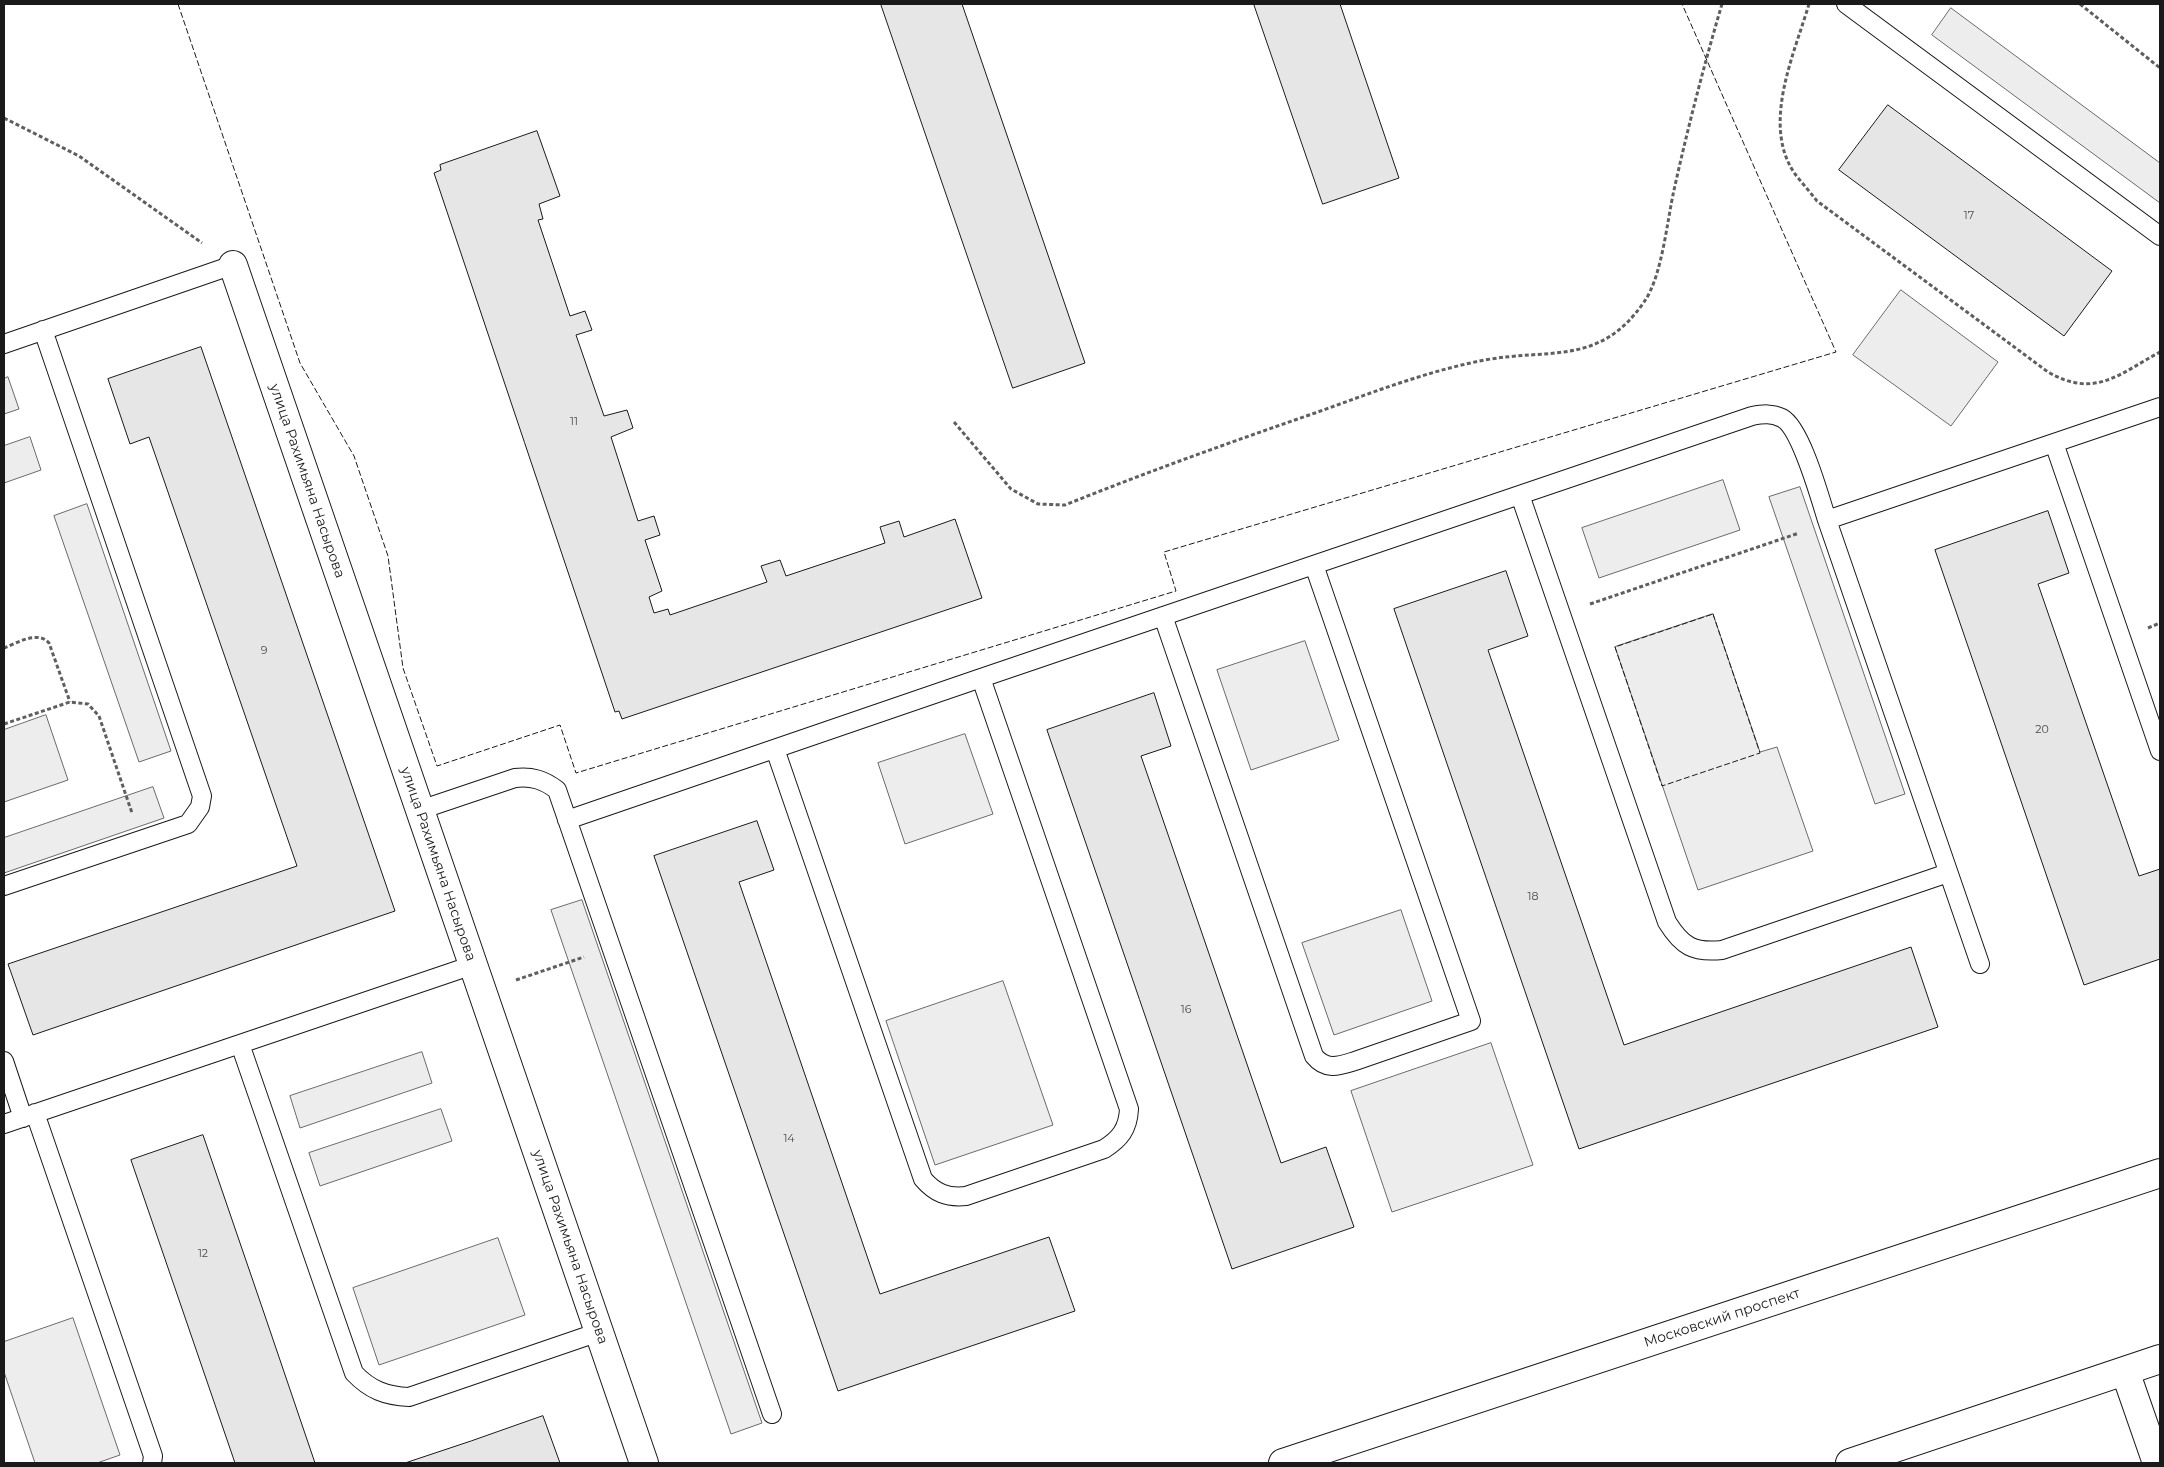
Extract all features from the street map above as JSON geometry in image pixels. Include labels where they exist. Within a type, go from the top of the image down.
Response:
[{"type":"street","name":"улица Рахимьяна Насырова","points":[[233,265],[644,1463]]},
{"type":"street","name":"Московский проспект","points":[[1283,1463],[2160,1174]]},
{"type":"street","points":[[1850,1463],[2160,1358]]},
{"type":"street","points":[[2125,1371],[2157,1463]]},
{"type":"lane","points":[[1846,4],[2160,236]]},
{"type":"lane","points":[[4,344],[233,265]]},
{"type":"lane","points":[[4,886],[188,824],[200,807],[200,790],[43,330]]},
{"type":"lane","points":[[1828,521],[2160,407]]},
{"type":"lane","points":[[567,820],[1752,416],[1769,413],[1784,418],[1798,436],[1980,964]]},
{"type":"lane","points":[[2054,443],[2160,751]]},
{"type":"lane","points":[[1520,495],[1667,922],[1677,938],[1691,948],[1706,952],[1722,950],[1948,873]]},
{"type":"lane","points":[[1164,616],[1314,1056],[1322,1064],[1329,1067],[1373,1055],[1471,1021],[1314,565]]},
{"type":"lane","points":[[775,749],[923,1179],[930,1188],[942,1195],[954,1198],[975,1193],[1104,1149],[1117,1141],[1124,1132],[1129,1109],[982,678]]},
{"type":"lane","points":[[420,810],[515,778],[532,778],[549,783],[557,790],[772,1414]]},
{"type":"lane","points":[[4,1124],[473,965]]},
{"type":"lane","points":[[240,1044],[354,1374],[364,1384],[377,1392],[409,1397],[599,1332]]},
{"type":"lane","points":[[4,1061],[29,1115],[153,1456],[152,1463]]},
{"type":"path","points":[[954,422],[1011,489],[1038,504],[1065,505],[1235,441],[1439,370],[1526,354],[1576,352],[1603,342],[1629,322],[1646,300],[1657,272],[1684,148],[1722,4]]},
{"type":"path","points":[[1809,4],[1780,101],[1780,126],[1782,142],[1794,172],[1817,200],[2060,379],[2081,384],[2102,383],[2160,352]]},
{"type":"path","points":[[2080,4],[2160,68]]},
{"type":"path","points":[[4,118],[79,156],[233,265]]},
{"type":"path","points":[[1561,614],[1828,521]]},
{"type":"path","points":[[4,648],[35,637],[50,643],[70,702]]},
{"type":"path","points":[[4,724],[70,702],[88,704],[99,716],[141,840]]},
{"type":"path","points":[[482,991],[612,948]]},
{"type":"shaded area","points":[[1951,8],[2160,163],[2160,203],[1932,35]]},
{"type":"shaded area","points":[[1901,290],[1998,362],[1951,426],[1853,355]]},
{"type":"shaded area","points":[[8,377],[19,409],[4,414],[4,379]]},
{"type":"shaded area","points":[[30,437],[41,470],[4,483],[4,446]]},
{"type":"shaded area","points":[[1723,480],[1740,530],[1599,578],[1582,528]]},
{"type":"shaded area","points":[[1800,487],[1905,794],[1875,804],[1769,497]]},
{"type":"shaded area","points":[[87,504],[171,751],[139,762],[54,516]]},
{"type":"shaded area","points":[[1713,614],[1760,752],[1777,747],[1813,851],[1698,890],[1615,647]]},
{"type":"shaded area","points":[[1305,641],[1339,740],[1251,770],[1217,670]]},
{"type":"shaded area","points":[[46,715],[68,780],[4,802],[4,730]]},
{"type":"shaded area","points":[[965,734],[993,814],[905,844],[878,763]]},
{"type":"shaded area","points":[[153,787],[164,818],[4,873],[4,838]]},
{"type":"shaded area","points":[[582,900],[762,1423],[731,1434],[551,910]]},
{"type":"shaded area","points":[[1401,910],[1432,1001],[1334,1035],[1302,943]]},
{"type":"shaded area","points":[[1003,981],[1053,1125],[935,1165],[886,1021]]},
{"type":"shaded area","points":[[1491,1043],[1533,1165],[1392,1212],[1351,1091]]},
{"type":"shaded area","points":[[422,1052],[432,1083],[300,1128],[290,1096]]},
{"type":"shaded area","points":[[441,1109],[452,1141],[320,1186],[309,1153]]},
{"type":"shaded area","points":[[498,1238],[525,1315],[379,1365],[353,1288]]},
{"type":"shaded area","points":[[73,1318],[120,1455],[97,1463],[35,1463],[4,1372],[4,1342]]},
{"type":"building","points":[[881,4],[962,4],[1085,363],[1013,388]]},
{"type":"building","points":[[1254,4],[1340,4],[1399,178],[1323,204]]},
{"type":"building","points":[[1888,105],[2112,271],[2064,336],[1839,170]]},
{"type":"building","points":[[537,131],[560,196],[539,204],[543,219],[538,220],[570,316],[585,311],[592,330],[576,335],[604,416],[627,410],[633,428],[611,437],[638,521],[654,516],[660,535],[645,540],[662,591],[649,597],[654,613],[668,609],[670,615],[767,582],[761,566],[780,560],[786,576],[885,543],[880,527],[899,521],[904,537],[955,519],[982,598],[622,719],[619,711],[615,712],[434,173],[441,170],[440,165]]},
{"type":"building","points":[[201,347],[395,911],[33,1035],[8,964],[297,866],[149,437],[130,444],[108,379]]},
{"type":"building","points":[[2048,511],[2069,573],[2038,584],[2139,876],[2160,869],[2160,959],[2084,985],[1935,550]]},
{"type":"building","points":[[1506,571],[1528,636],[1488,650],[1624,1045],[1911,947],[1938,1027],[1579,1149],[1394,609]]},
{"type":"building","points":[[1154,693],[1171,746],[1141,756],[1281,1163],[1326,1147],[1354,1227],[1232,1269],[1047,730]]},
{"type":"building","points":[[757,821],[774,870],[739,882],[880,1294],[1049,1237],[1075,1311],[838,1391],[654,856]]},
{"type":"building","points":[[203,1135],[315,1463],[235,1463],[131,1160]]},
{"type":"building","points":[[543,1416],[560,1463],[405,1463],[471,1441]]},
{"type":"fence","points":[[178,4],[300,363],[354,456],[388,556],[403,668],[437,766],[560,725],[576,773],[1176,591],[1164,552],[1836,352],[1682,4]]},
{"type":"fence","points":[[1713,614],[1760,753],[1662,786],[1615,647],[1713,614]]}]
